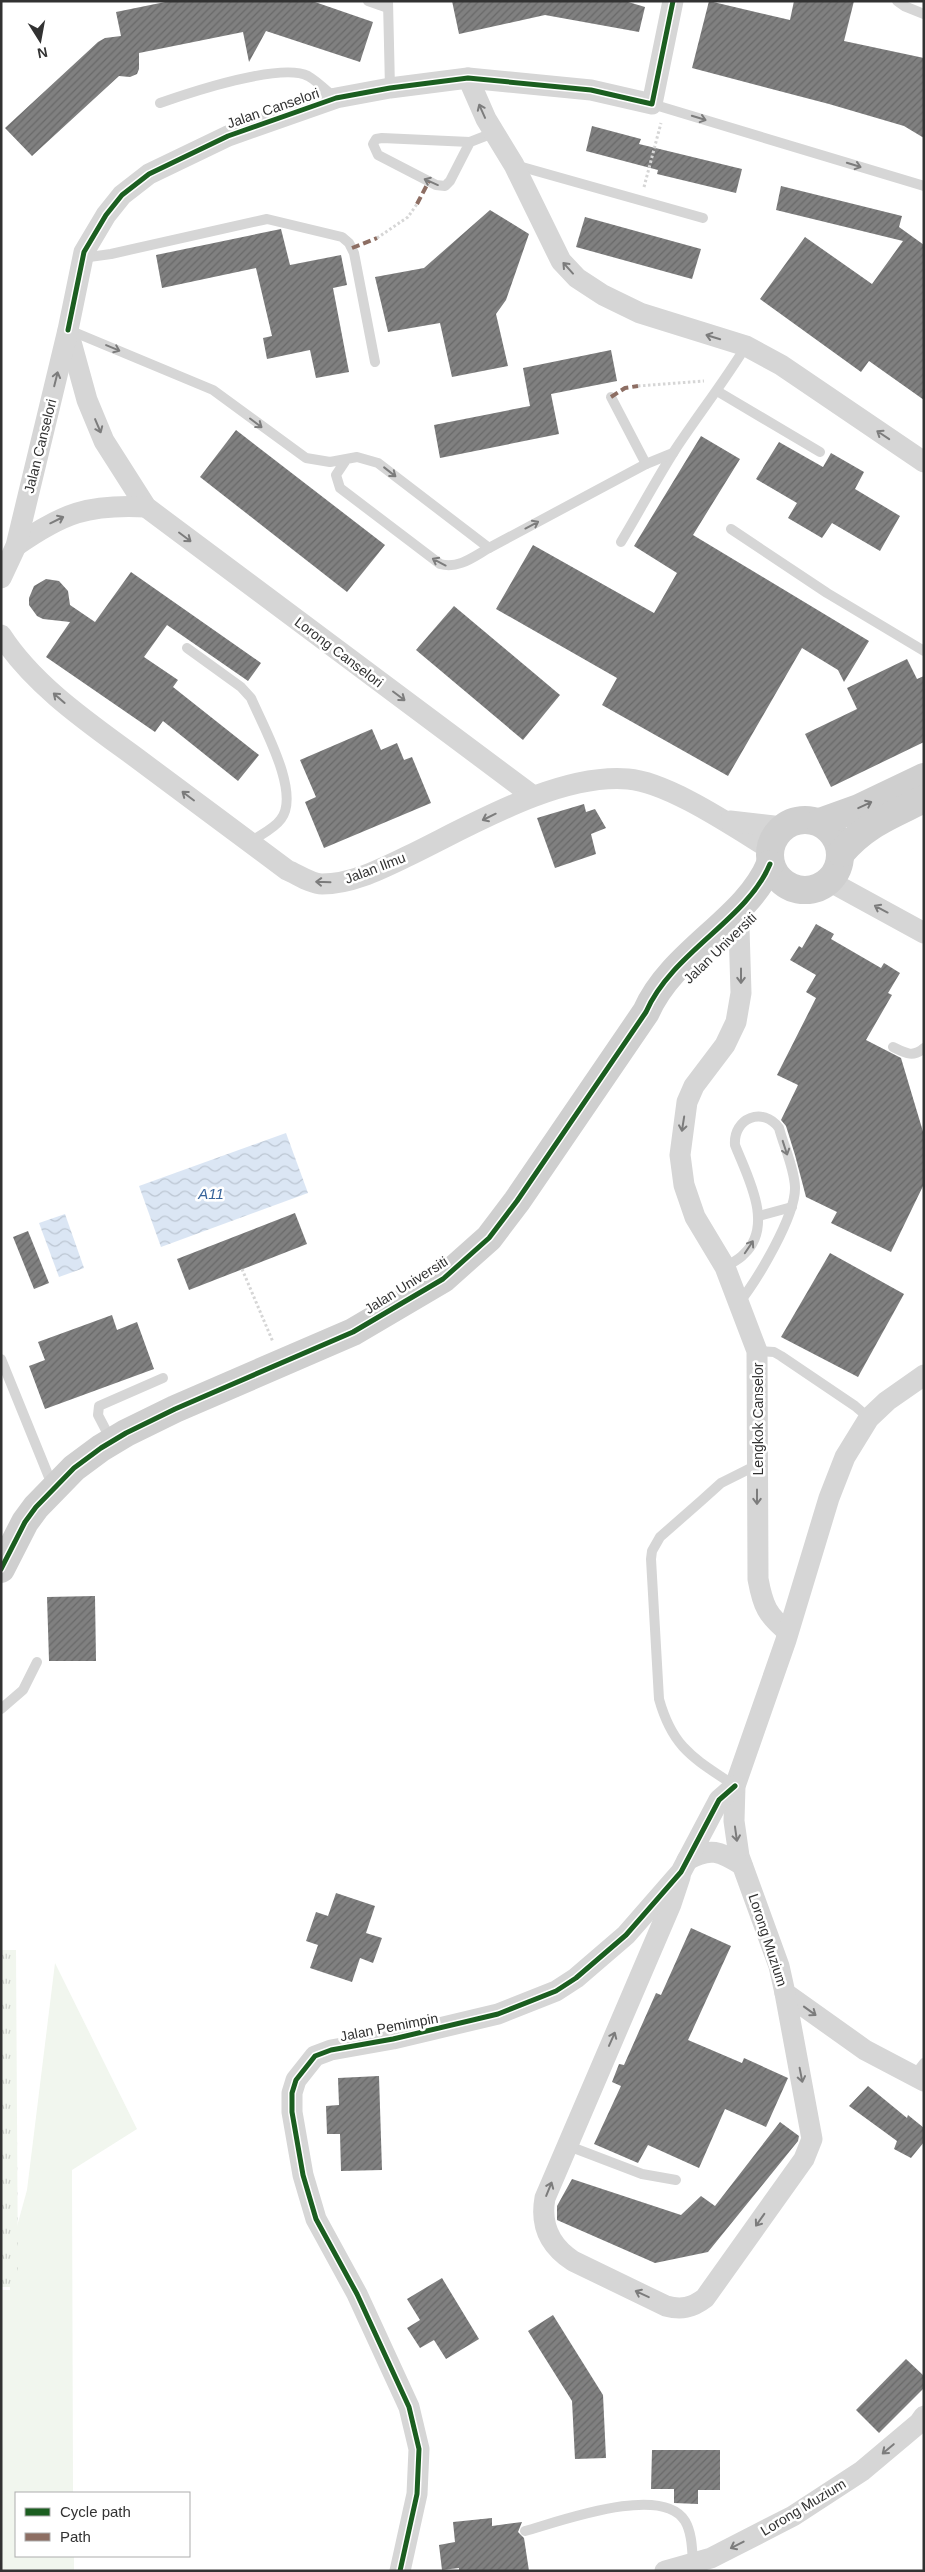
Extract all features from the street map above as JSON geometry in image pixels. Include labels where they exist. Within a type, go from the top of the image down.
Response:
[{"type":"street","points":[[652,104],[673,1]]},
{"type":"street","points":[[468,78],[493,133],[514,165],[561,261],[577,278],[603,296],[640,313],[746,346],[781,365],[924,462]]},
{"type":"street","name":"Jalan Canselori","points":[[16,546],[68,330],[82,258],[106,215],[122,195],[149,174],[228,136],[336,98],[390,88],[468,78],[591,90],[652,104]]},
{"type":"street","name":"Lorong Canselori","points":[[68,330],[87,400],[104,441],[146,508],[533,796]]},
{"type":"street","points":[[1,578],[16,546],[39,529],[79,511],[100,507],[146,508]]},
{"type":"street","name":"Jalan Ilmu","points":[[1,635],[14,655],[61,699],[287,870],[320,884],[350,880],[383,868],[533,796],[585,783],[627,779],[654,784],[774,847]]},
{"type":"street","points":[[820,822],[838,840],[841,852],[840,863],[829,881],[810,890],[799,890],[786,885],[776,876],[774,847],[800,819],[820,822],[859,808],[924,777]]},
{"type":"street","points":[[841,852],[856,835],[924,799]]},
{"type":"street","name":"Jalan Universiti","points":[[1,1569],[25,1522],[54,1488],[74,1468],[112,1441],[175,1409],[353,1332],[443,1278],[489,1238],[518,1201],[646,1012],[655,992],[708,936],[757,889],[774,847]]},
{"type":"street","points":[[829,881],[924,933]]},
{"type":"street","name":"Jalan Universiti","points":[[646,1012],[662,1006],[739,928],[774,899],[782,894],[799,890]]},
{"type":"street","name":"Lengkok Canselor","points":[[739,928],[741,993],[736,1022],[725,1045],[694,1086],[687,1102],[680,1155],[684,1185],[695,1218],[725,1267],[757,1351],[758,1579],[762,1599],[768,1614],[788,1632]]},
{"type":"street","points":[[735,1786],[788,1632],[832,1490],[845,1456],[869,1418],[887,1400],[924,1375]]},
{"type":"street","name":"Lorong Muzium","points":[[735,1786],[734,1820],[742,1865],[779,1966],[785,1993],[865,2050],[920,2073]]},
{"type":"street","name":"Jalan Pemimpin","points":[[400,2571],[418,2494],[419,2449],[405,2398],[357,2294],[316,2219],[303,2175],[292,2112],[292,2093],[296,2080],[315,2056],[331,2050],[393,2039],[488,2016],[556,1992],[576,1978],[626,1935],[684,1866],[720,1800],[735,1786]]},
{"type":"street","points":[[742,1865],[727,1856],[715,1852],[702,1852],[684,1866],[671,1904],[566,2145],[545,2198],[542,2212],[544,2224],[553,2244],[573,2262],[666,2306],[677,2309],[697,2304],[705,2298],[810,2150],[812,2129],[785,1993]]},
{"type":"street","name":"Lorong Muzium","points":[[666,2571],[710,2558],[793,2516],[862,2471],[919,2424],[924,2416]]},
{"type":"lane","points":[[368,1],[388,5],[390,88]]},
{"type":"lane","points":[[897,1],[924,14]]},
{"type":"lane","points":[[160,103],[219,83],[289,72],[308,76],[336,98]]},
{"type":"lane","points":[[652,104],[924,186]]},
{"type":"lane","points":[[470,142],[450,181],[444,186],[436,185],[378,155],[373,144],[376,139],[382,138],[470,142],[493,133]]},
{"type":"lane","points":[[514,165],[703,218]]},
{"type":"lane","points":[[82,258],[111,254],[267,219],[342,236],[354,252],[375,362]]},
{"type":"lane","points":[[68,330],[213,390],[306,458],[330,462],[357,457],[378,463],[489,548]]},
{"type":"lane","points":[[621,542],[673,453],[725,380],[746,346]]},
{"type":"lane","points":[[717,391],[820,452]]},
{"type":"lane","points":[[612,397],[646,464]]},
{"type":"lane","points":[[346,460],[336,475],[340,488],[440,564],[451,567],[459,565],[646,464],[673,453]]},
{"type":"lane","points":[[731,529],[827,592],[924,651]]},
{"type":"lane","points":[[187,648],[241,687],[251,698],[285,780],[287,807],[282,818],[276,825],[250,842]]},
{"type":"lane","points":[[893,1047],[913,1055],[924,1048]]},
{"type":"lane","points":[[725,1267],[744,1255],[750,1247],[755,1238],[760,1216],[735,1145],[737,1128],[748,1118],[755,1116],[769,1119],[779,1128],[794,1180],[792,1207],[751,1288],[739,1304]]},
{"type":"lane","points":[[760,1216],[792,1207]]},
{"type":"lane","points":[[757,1351],[774,1352],[855,1406],[869,1418]]},
{"type":"lane","points":[[1,1359],[54,1488]]},
{"type":"lane","points":[[112,1441],[98,1415],[99,1406],[163,1378]]},
{"type":"lane","points":[[735,1786],[683,1749],[672,1735],[664,1718],[659,1699],[651,1559],[652,1552],[660,1537],[721,1483],[757,1465]]},
{"type":"lane","points":[[1,1709],[23,1690],[36,1662]]},
{"type":"lane","points":[[566,2145],[642,2174],[676,2180]]},
{"type":"lane","points":[[525,2531],[620,2505],[636,2504],[667,2508],[677,2513],[685,2521],[690,2535],[693,2562]]},
{"type":"path","points":[[644,185],[660,128]]},
{"type":"path","points":[[377,238],[408,217],[417,204]]},
{"type":"path","points":[[638,386],[725,380]]},
{"type":"path","points":[[242,1269],[282,1363]]},
{"type":"green space","points":[[1,1950],[16,1950],[18,2287],[1,2287]]},
{"type":"green space","points":[[55,1963],[137,2129],[72,2170],[73,2492],[15,2492],[15,2557],[74,2557],[74,2571],[1,2571],[1,2290],[10,2290],[11,2248],[27,2190]]},
{"type":"water","name":"A11","points":[[286,1133],[308,1193],[161,1247],[139,1186]]},
{"type":"water","points":[[65,1214],[84,1268],[59,1277],[39,1223]]},
{"type":"building","points":[[170,1],[312,1],[373,22],[360,62],[266,31],[249,62],[243,32],[139,53],[139,69],[137,74],[130,77],[119,76],[32,156],[5,128],[98,42],[105,38],[121,36],[116,12]]},
{"type":"building","points":[[452,1],[625,1],[645,7],[639,32],[545,15],[459,34]]},
{"type":"building","points":[[709,1],[790,20],[794,1],[854,1],[844,41],[924,58],[924,138],[904,126],[692,68]]},
{"type":"building","points":[[592,126],[641,139],[639,144],[742,169],[736,193],[657,174],[658,170],[586,151]]},
{"type":"building","points":[[781,186],[902,216],[899,227],[924,245],[924,400],[869,361],[861,372],[760,299],[805,237],[872,284],[903,241],[776,210]]},
{"type":"building","points":[[490,210],[529,234],[506,300],[496,314],[508,366],[452,377],[440,323],[388,332],[375,277],[424,268]]},
{"type":"building","points":[[585,217],[701,249],[692,279],[576,247]]},
{"type":"building","points":[[281,229],[290,265],[341,255],[347,285],[333,288],[349,372],[316,378],[310,350],[267,359],[263,338],[272,336],[256,268],[162,288],[156,255]]},
{"type":"building","points":[[611,350],[617,381],[551,394],[559,434],[440,458],[434,425],[530,406],[523,368]]},
{"type":"building","points":[[236,430],[385,545],[347,592],[200,477]]},
{"type":"building","points":[[701,436],[740,459],[693,535],[869,641],[844,682],[838,670],[802,648],[728,776],[602,705],[617,678],[496,609],[533,545],[654,613],[677,573],[634,546]]},
{"type":"building","points":[[779,442],[823,467],[831,453],[864,472],[855,489],[900,516],[880,551],[832,523],[822,538],[788,518],[797,503],[756,479]]},
{"type":"building","points":[[131,572],[261,663],[248,681],[167,625],[144,657],[178,680],[173,687],[259,755],[238,781],[163,721],[155,732],[46,657],[70,622],[43,619],[37,616],[29,605],[29,598],[34,586],[46,579],[59,581],[68,591],[70,605],[95,622]]},
{"type":"building","points":[[454,606],[560,695],[523,740],[416,650]]},
{"type":"building","points":[[907,659],[917,679],[924,676],[924,742],[831,787],[805,734],[857,709],[847,688]]},
{"type":"building","points":[[372,729],[381,750],[397,743],[404,760],[412,757],[431,803],[324,848],[305,802],[316,797],[300,760]]},
{"type":"building","points":[[584,804],[586,812],[595,809],[606,828],[591,834],[596,854],[555,868],[537,818]]},
{"type":"building","points":[[816,924],[834,934],[831,939],[881,968],[884,963],[900,973],[888,993],[892,995],[866,1040],[901,1058],[924,1135],[924,1184],[891,1252],[831,1223],[837,1212],[806,1197],[786,1126],[781,1120],[798,1085],[777,1075],[816,998],[806,992],[816,975],[790,960],[799,946],[802,948]]},
{"type":"building","points":[[295,1213],[307,1244],[189,1290],[177,1259]]},
{"type":"building","points":[[28,1231],[49,1283],[34,1289],[13,1237]]},
{"type":"building","points":[[830,1253],[904,1294],[858,1377],[781,1337]]},
{"type":"building","points":[[112,1315],[117,1330],[137,1322],[154,1369],[45,1409],[29,1366],[45,1360],[38,1342]]},
{"type":"building","points":[[95,1596],[96,1661],[49,1661],[47,1597]]},
{"type":"building","points":[[336,1893],[375,1906],[366,1933],[382,1938],[373,1963],[360,1958],[352,1982],[310,1968],[318,1945],[306,1941],[316,1912],[328,1916]]},
{"type":"building","points":[[691,1928],[731,1946],[688,2040],[742,2063],[744,2058],[788,2078],[766,2127],[725,2109],[699,2168],[648,2145],[638,2163],[594,2144],[621,2086],[612,2082],[619,2064],[624,2065],[656,1993],[661,1995]]},
{"type":"building","points":[[379,2076],[382,2170],[341,2171],[340,2134],[327,2134],[326,2106],[339,2105],[338,2078]]},
{"type":"building","points":[[868,2086],[907,2118],[908,2115],[924,2128],[924,2142],[911,2158],[894,2149],[897,2141],[849,2106]]},
{"type":"building","points":[[780,2122],[799,2136],[798,2141],[708,2252],[655,2263],[557,2220],[557,2206],[572,2179],[681,2215],[701,2196],[715,2206]]},
{"type":"building","points":[[442,2278],[479,2339],[446,2359],[434,2340],[420,2348],[407,2328],[420,2320],[407,2299]]},
{"type":"building","points":[[553,2315],[603,2395],[606,2458],[575,2459],[572,2401],[528,2331]]},
{"type":"building","points":[[906,2359],[924,2376],[924,2388],[879,2433],[856,2410]]},
{"type":"building","points":[[652,2450],[720,2450],[720,2490],[698,2490],[698,2504],[674,2503],[674,2489],[651,2489]]},
{"type":"building","points":[[492,2518],[492,2526],[522,2522],[518,2532],[524,2538],[529,2571],[459,2571],[459,2568],[442,2570],[439,2545],[455,2542],[453,2522]]},
{"type":"marked path","points":[[417,204],[429,181]]},
{"type":"marked path","points":[[352,248],[377,238]]},
{"type":"marked path","points":[[611,397],[625,388],[638,386]]},
{"type":"cycle path","points":[[68,330],[84,252],[106,215],[122,195],[149,174],[228,136],[336,98],[390,88],[468,78],[591,90],[652,104],[673,1]]},
{"type":"cycle path","points":[[1,1569],[25,1522],[36,1507],[74,1468],[101,1448],[126,1433],[175,1409],[353,1332],[443,1279],[489,1238],[517,1201],[673,971],[745,902],[759,884],[770,864]]},
{"type":"cycle path","points":[[400,2571],[417,2494],[419,2449],[409,2407],[357,2294],[316,2219],[303,2175],[292,2112],[292,2093],[296,2080],[315,2056],[331,2050],[393,2039],[498,2014],[556,1991],[576,1978],[626,1935],[681,1872],[719,1800],[735,1786]]}]
